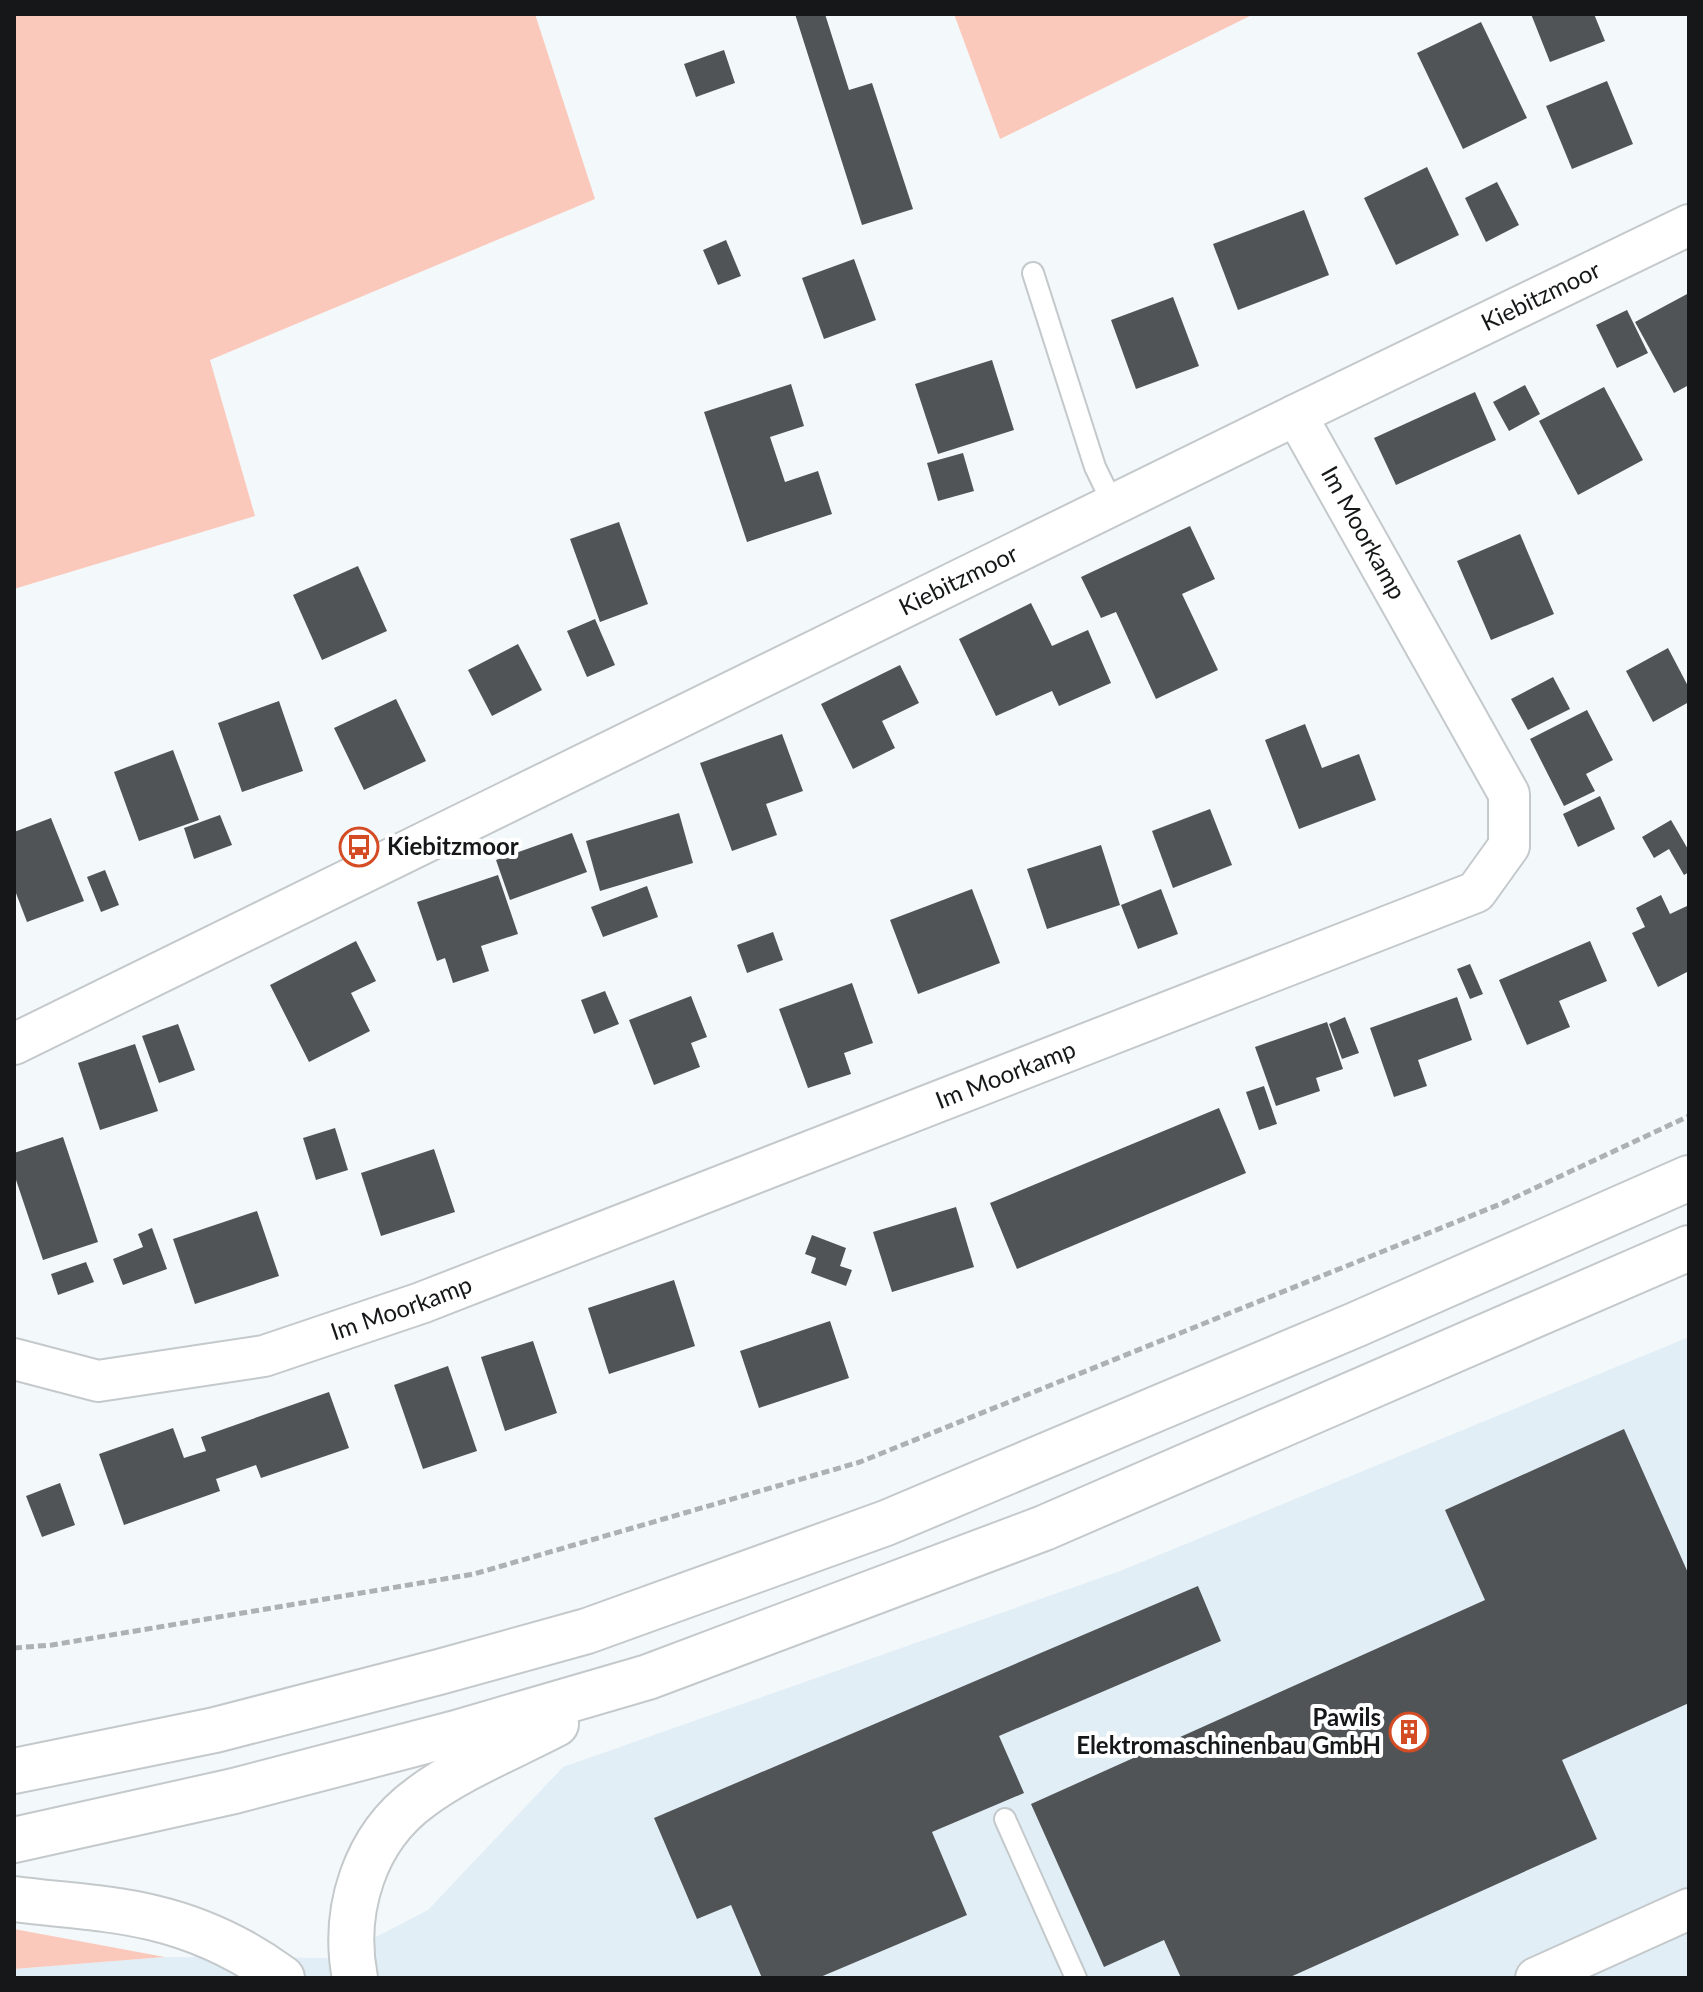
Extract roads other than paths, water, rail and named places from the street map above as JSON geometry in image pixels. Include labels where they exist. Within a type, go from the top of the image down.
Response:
[{"type":"highway","points":[[14,1771],[215,1730],[587,1631],[886,1523],[1355,1325],[1689,1178]]},
{"type":"highway","points":[[14,1840],[249,1787],[456,1733],[648,1677],[1044,1528],[1689,1248]]},
{"type":"highway","points":[[355,1978],[351,1922],[355,1896],[372,1855],[396,1819],[442,1782],[648,1677]]},
{"type":"highway","points":[[14,1751],[65,1761]]},
{"type":"highway","points":[[14,1899],[154,1918],[193,1930],[231,1947],[282,1978]]},
{"type":"street","name":"Kiebitzmoor","points":[[14,1044],[1689,225]]},
{"type":"street","name":"Im Moorkamp","points":[[14,1359],[98,1381],[264,1356],[421,1303],[1476,892],[1509,846],[1509,794],[1296,415]]},
{"type":"street","points":[[1536,1978],[1689,1909]]},
{"type":"lane","points":[[1033,273],[1095,467],[1113,504]]},
{"type":"lane","points":[[1005,1819],[1076,1978]]},
{"type":"place","name":"Kiebitzmoor","points":[[359,847]]},
{"type":"place","name":"Pawils Elektromaschinenbau GmbH","points":[[1409,1732]]}]
